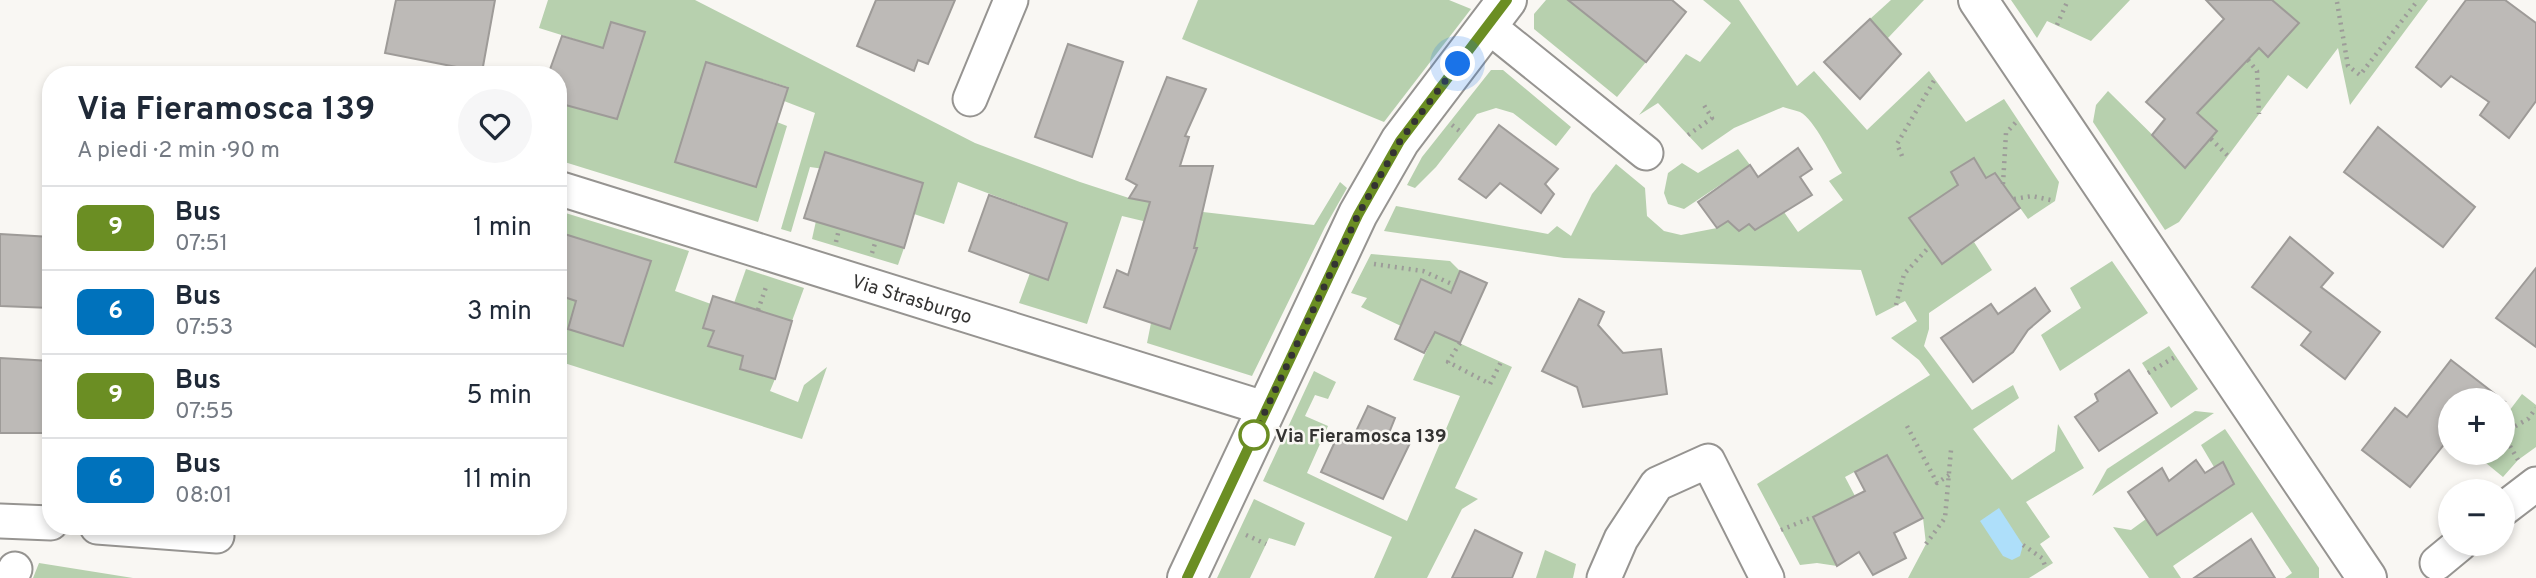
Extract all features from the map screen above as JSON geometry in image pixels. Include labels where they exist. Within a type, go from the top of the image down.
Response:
[{"type":"main road","points":[[1978,0],[2367,578]]},
{"type":"main road","points":[[1187,578],[1358,215],[1400,141],[1497,13]]},
{"type":"street","points":[[970,99],[1011,0]]},
{"type":"street","points":[[1497,13],[1646,153]]},
{"type":"street","name":"Via Strasburgo","points":[[567,191],[1267,409]]},
{"type":"street","points":[[1604,578],[1621,539],[1657,484],[1707,461],[1767,578]]},
{"type":"street","points":[[2515,490],[2527,472]]},
{"type":"street","points":[[0,521],[42,523]]},
{"type":"street","points":[[204,535],[217,536]]},
{"type":"path","points":[[2057,25],[2068,0]]},
{"type":"path","points":[[2337,2],[2347,66],[2360,75],[2417,0]]},
{"type":"path","points":[[2248,60],[2257,71],[2259,114]]},
{"type":"path","points":[[1902,156],[1897,144],[1935,79]]},
{"type":"path","points":[[1688,135],[1712,118],[1702,102]]},
{"type":"path","points":[[2003,184],[2006,133],[2018,120]]},
{"type":"path","points":[[2211,139],[2228,156]]},
{"type":"path","points":[[2014,199],[2032,196],[2054,201]]},
{"type":"path","points":[[835,246],[839,229]]},
{"type":"path","points":[[870,257],[876,240]]},
{"type":"path","points":[[1896,305],[1905,275],[1930,246]]},
{"type":"path","points":[[1366,263],[1423,271],[1454,285]]},
{"type":"path","points":[[758,310],[769,277]]},
{"type":"path","points":[[1460,343],[1448,362],[1490,384],[1501,362]]},
{"type":"path","points":[[2148,373],[2176,356]]},
{"type":"path","points":[[2515,426],[2528,419],[2536,408]]},
{"type":"path","points":[[1907,426],[1937,483],[1949,474]]},
{"type":"path","points":[[1926,544],[1945,518],[1951,450]]},
{"type":"path","points":[[2515,452],[2527,472]]},
{"type":"path","points":[[1781,530],[1813,517]]},
{"type":"path","points":[[1239,531],[1266,544]]},
{"type":"path","points":[[2024,545],[2042,558],[2046,568]]},
{"type":"green space","points":[[548,0],[695,0],[975,143],[1129,198],[1203,212],[1314,225],[1340,182],[1347,188],[1252,376],[1147,343],[1151,323],[1170,329],[1197,249],[1142,230],[1143,221],[1122,216],[1087,324],[1019,303],[1030,273],[1048,280],[1067,223],[958,182],[944,224],[914,214],[923,183],[810,167],[791,232],[781,229],[815,113],[784,101],[788,87],[706,62],[675,162],[756,187],[777,122],[787,126],[758,222],[567,163],[567,105],[617,119],[644,32],[611,22],[603,48],[539,28]]},
{"type":"green space","points":[[1198,0],[1449,0],[1471,9],[1384,122],[1182,39]]},
{"type":"green space","points":[[1546,0],[1594,0],[1585,13],[1646,62],[1617,97],[1534,29],[1534,14]]},
{"type":"green space","points":[[1703,0],[1739,0],[1797,86],[1814,71],[1867,130],[1929,71],[1966,122],[2004,99],[2059,182],[2055,201],[2028,219],[1995,173],[1986,178],[1974,158],[1958,185],[1909,218],[1942,264],[1974,242],[1992,270],[1929,313],[1929,329],[1924,346],[1972,410],[2013,385],[2019,398],[1973,429],[2012,480],[2055,451],[2058,424],[2084,468],[2026,502],[2050,537],[2040,544],[2053,563],[2029,578],[1908,578],[1926,544],[1923,518],[1886,455],[1845,477],[1855,496],[1813,517],[1837,566],[1817,563],[1800,565],[1757,484],[1930,375],[1919,360],[1891,338],[1917,321],[1905,301],[1876,316],[1861,270],[1564,258],[1384,231],[1396,206],[1548,234],[1557,226],[1571,236],[1592,194],[1616,164],[1645,188],[1647,216],[1664,231],[1681,235],[1717,228],[1728,221],[1749,224],[1755,230],[1784,212],[1798,232],[1843,200],[1829,181],[1842,173],[1817,131],[1800,112],[1783,107],[1734,128],[1702,150],[1658,103],[1639,115],[1686,54],[1700,62],[1731,23]]},
{"type":"green space","points":[[1891,0],[1924,0],[1887,39],[1870,19]]},
{"type":"green space","points":[[2011,0],[2130,0],[2091,41],[2047,21],[2037,38]]},
{"type":"green space","points":[[2272,0],[2428,0],[2350,105],[2338,48],[2307,89],[2288,75],[2179,222],[2165,230],[2093,122],[2096,105],[2108,91],[2185,167],[2217,131],[2197,113],[2259,48],[2268,56],[2299,23]]},
{"type":"green space","points":[[1491,70],[1503,70],[1571,127],[1556,146],[1513,113],[1496,108],[1477,114],[1436,167],[1415,188],[1407,185],[1422,157]]},
{"type":"green space","points":[[1738,149],[1750,165],[1684,209],[1668,204],[1664,193],[1668,173],[1682,163],[1698,173]]},
{"type":"green space","points":[[567,213],[689,251],[675,291],[711,304],[703,328],[714,331],[709,346],[743,356],[741,369],[775,379],[770,391],[798,402],[804,385],[827,367],[802,439],[567,364],[567,298],[576,301],[569,329],[623,346],[651,261],[567,235]]},
{"type":"green space","points":[[816,221],[904,248],[898,265],[812,239]]},
{"type":"green space","points":[[1371,254],[1450,261],[1460,271],[1450,293],[1421,280],[1401,326],[1361,307],[1367,298],[1351,293]]},
{"type":"green space","points":[[2112,261],[2148,313],[2060,371],[2041,335],[2081,308],[2070,288]]},
{"type":"green space","points":[[746,269],[804,288],[792,321],[734,303]]},
{"type":"green space","points":[[1435,332],[1512,367],[1455,488],[1478,499],[1462,509],[1427,578],[1374,578],[1392,537],[1263,481],[1314,371],[1336,382],[1328,399],[1315,395],[1305,416],[1328,426],[1307,473],[1407,521],[1460,396],[1413,380]]},
{"type":"green space","points":[[2169,346],[2198,389],[2171,408],[2142,363]]},
{"type":"green space","points":[[2522,394],[2536,405],[2536,447],[2515,463],[2515,403]]},
{"type":"green space","points":[[2195,411],[2214,413],[2092,496],[2107,469]]},
{"type":"green space","points":[[2225,429],[2319,568],[2319,578],[2285,578],[2292,573],[2252,512],[2173,566],[2181,578],[2149,578],[2113,527],[2131,530],[2146,519],[2158,534],[2234,484],[2214,467],[2201,445]]},
{"type":"green space","points":[[2488,465],[2514,465],[2503,477]]},
{"type":"green space","points":[[1254,499],[1305,523],[1295,546],[1269,538],[1250,578],[1217,578]]},
{"type":"green space","points":[[1545,550],[1576,564],[1573,578],[1536,578]]},
{"type":"green space","points":[[39,563],[133,578],[33,578]]},
{"type":"water","points":[[1999,508],[2023,545],[2020,556],[2012,560],[2003,556],[1980,521]]},
{"type":"building","points":[[396,0],[495,0],[483,66],[451,66],[385,53]]},
{"type":"building","points":[[876,0],[955,0],[928,64],[918,60],[914,71],[857,46]]},
{"type":"building","points":[[1568,0],[1672,0],[1686,12],[1646,62]]},
{"type":"building","points":[[2206,0],[2272,0],[2299,23],[2268,57],[2259,48],[2197,113],[2217,131],[2185,168],[2152,135],[2165,119],[2146,102],[2224,19]]},
{"type":"building","points":[[2466,0],[2505,0],[2536,23],[2536,101],[2509,138],[2480,115],[2489,102],[2451,76],[2441,87],[2416,67]]},
{"type":"building","points":[[1870,19],[1901,54],[1860,99],[1824,62]]},
{"type":"building","points":[[611,22],[645,32],[617,119],[567,105],[567,66],[551,66],[562,36],[603,48]]},
{"type":"building","points":[[1068,44],[1123,62],[1092,157],[1035,137]]},
{"type":"building","points":[[706,62],[788,88],[756,187],[675,162]]},
{"type":"building","points":[[1167,77],[1206,89],[1185,136],[1189,137],[1180,166],[1213,166],[1194,248],[1197,248],[1170,329],[1104,307],[1117,270],[1128,275],[1150,202],[1129,198],[1137,185],[1126,179]]},
{"type":"building","points":[[1499,125],[1558,169],[1545,184],[1554,194],[1541,213],[1500,183],[1486,198],[1459,179]]},
{"type":"building","points":[[2378,127],[2475,207],[2443,247],[2344,172]]},
{"type":"building","points":[[1798,148],[1812,169],[1800,177],[1812,195],[1755,230],[1749,224],[1739,231],[1728,221],[1717,228],[1698,202],[1750,165],[1758,177]]},
{"type":"building","points":[[825,152],[923,183],[904,248],[804,218]]},
{"type":"building","points":[[1974,158],[1986,178],[1995,173],[2020,208],[1942,264],[1909,218],[1958,185],[1951,172]]},
{"type":"building","points":[[989,195],[1067,223],[1048,280],[969,251]]},
{"type":"building","points":[[0,234],[42,236],[42,308],[0,306]]},
{"type":"building","points":[[567,235],[651,261],[623,346],[568,329],[576,301],[567,298]]},
{"type":"building","points":[[2290,237],[2333,273],[2321,287],[2380,332],[2345,379],[2301,345],[2311,332],[2252,287]]},
{"type":"building","points":[[2536,268],[2536,347],[2496,318]]},
{"type":"building","points":[[1460,271],[1487,283],[1460,343],[1435,332],[1424,353],[1395,339],[1421,279],[1451,293]]},
{"type":"building","points":[[2035,288],[2050,311],[2028,330],[2013,352],[1973,382],[1941,338],[1991,304],[1998,314]]},
{"type":"building","points":[[713,296],[792,321],[775,379],[740,369],[743,356],[708,346],[714,331],[703,328]]},
{"type":"building","points":[[1579,299],[1604,312],[1598,325],[1623,353],[1661,349],[1667,394],[1583,407],[1577,387],[1542,371]]},
{"type":"building","points":[[0,358],[42,360],[42,433],[0,433]]},
{"type":"building","points":[[2451,360],[2487,388],[2438,388],[2438,452],[2410,487],[2362,450],[2395,408],[2407,417]]},
{"type":"building","points":[[2129,370],[2157,413],[2099,451],[2075,417],[2098,401],[2095,394]]},
{"type":"building","points":[[1368,406],[1395,418],[1389,433],[1410,443],[1383,499],[1321,472],[1339,433],[1352,440]]},
{"type":"building","points":[[1887,455],[1923,518],[1894,533],[1906,558],[1873,575],[1859,552],[1837,566],[1813,517],[1865,491],[1855,472]]},
{"type":"building","points":[[2196,460],[2205,473],[2223,462],[2234,484],[2157,535],[2128,492],[2162,468],[2169,481]]},
{"type":"building","points":[[1475,530],[1522,553],[1512,578],[1452,578]]},
{"type":"building","points":[[2251,539],[2275,578],[2194,578]]},
{"type":"bus line","name":"9","points":[[1187,578],[1358,215],[1400,141],[1507,0]]},
{"type":"place","name":"Via Fieramosca 139","points":[[1254,435]]},
{"type":"route","points":[[1254,435],[1358,215],[1400,141],[1458,64]]}]
